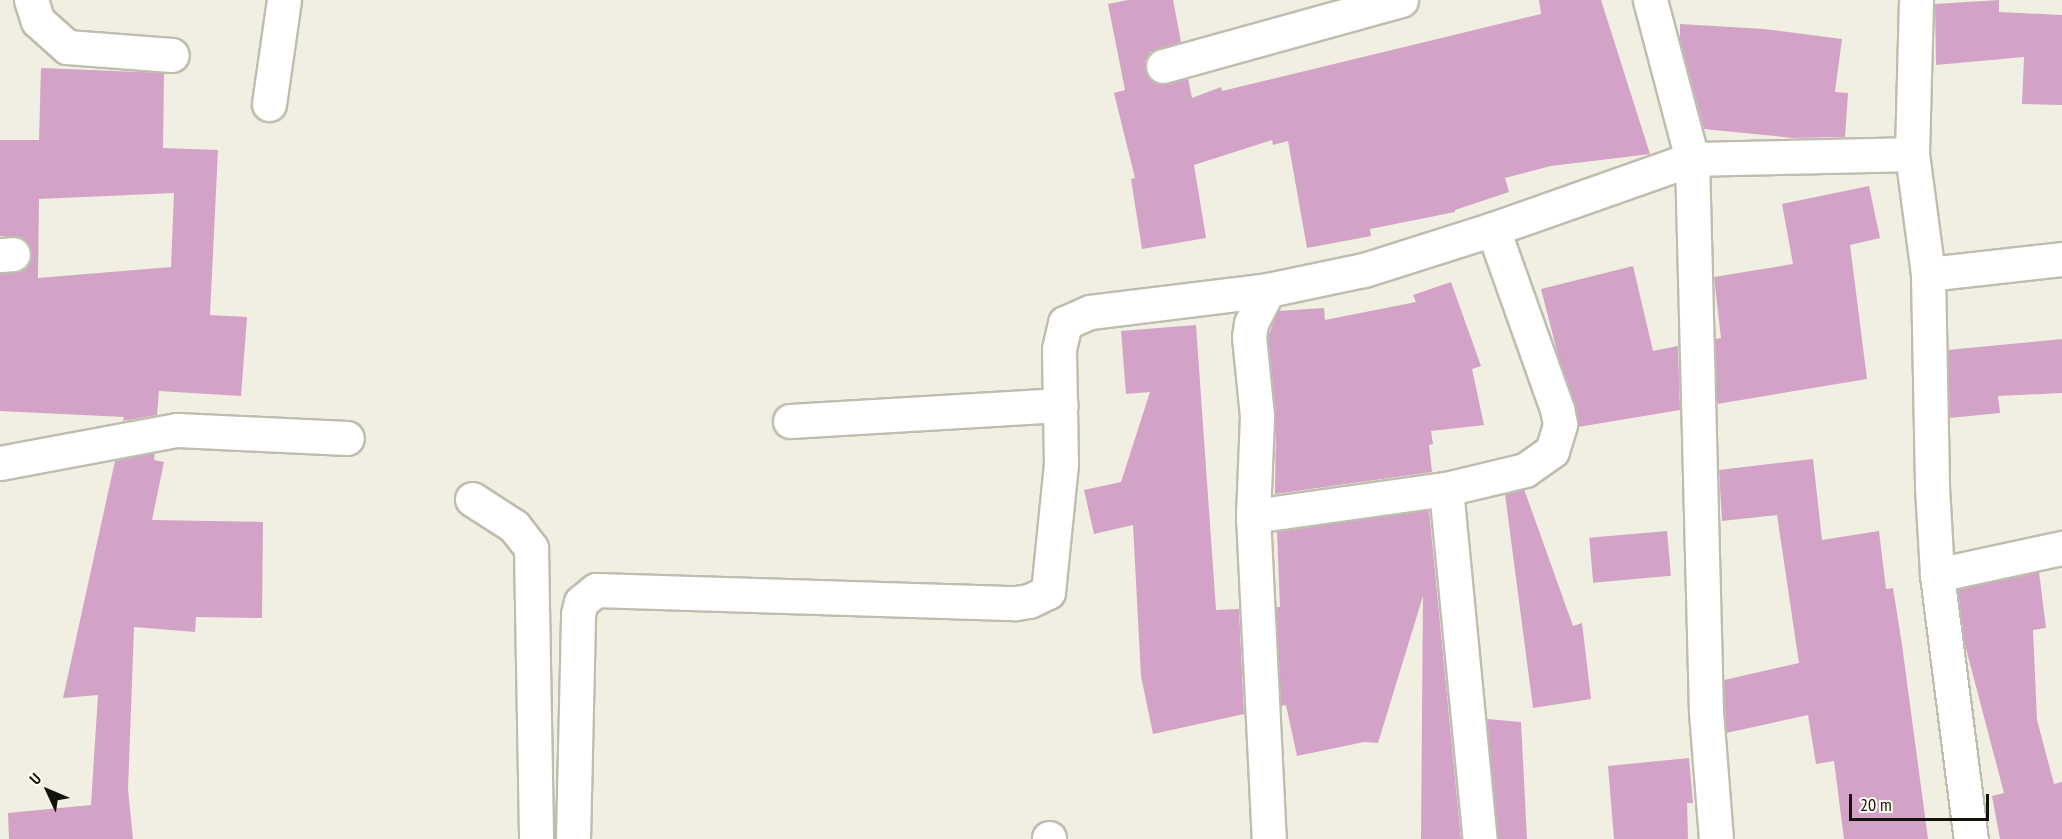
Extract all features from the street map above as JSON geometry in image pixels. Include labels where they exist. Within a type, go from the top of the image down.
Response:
[{"type":"street","points":[[32,0],[38,21],[67,47],[172,55]]},
{"type":"street","points":[[269,104],[285,0]]},
{"type":"street","points":[[1162,66],[1401,0]]},
{"type":"street","points":[[1650,0],[1692,159],[1706,712],[1716,839]]},
{"type":"street","points":[[1916,0],[1912,154],[1928,274],[1932,487],[1937,576],[1971,839]]},
{"type":"street","points":[[573,839],[578,614],[581,602],[596,590],[1029,601],[1048,592],[1052,578],[1061,465],[1059,349],[1065,323],[1090,312],[1268,290],[1364,270],[1493,229],[1692,159],[1912,154]]},
{"type":"street","points":[[1253,516],[1446,489],[1525,470],[1552,451],[1560,424],[1557,409],[1493,229]]},
{"type":"street","points":[[1928,274],[2062,259]]},
{"type":"street","points":[[1268,290],[1251,323],[1249,337],[1257,416],[1253,516],[1269,839]]},
{"type":"street","points":[[790,421],[1061,405]]},
{"type":"street","points":[[0,464],[177,430],[347,438]]},
{"type":"street","points":[[1446,489],[1480,839]]},
{"type":"street","points":[[471,499],[514,526],[531,548],[536,839]]},
{"type":"street","points":[[1937,576],[2062,548]]},
{"type":"building","points":[[1128,0],[1173,0],[1181,42],[1150,52],[1145,61],[1145,70],[1149,79],[1159,84],[1188,78],[1192,98],[1221,87],[1222,91],[1541,14],[1539,0],[1601,0],[1650,154],[1551,166],[1505,178],[1509,192],[1455,210],[1455,212],[1370,229],[1371,236],[1307,248],[1288,141],[1273,145],[1272,140],[1194,165],[1206,238],[1142,249],[1131,179],[1135,178],[1114,93],[1125,90],[1108,4]]},
{"type":"building","points":[[1999,0],[1999,12],[2062,15],[2062,105],[2022,104],[2024,57],[1936,65],[1935,4]]},
{"type":"building","points":[[1680,24],[1764,29],[1842,39],[1835,92],[1848,93],[1845,137],[1794,138],[1704,129],[1680,39]]},
{"type":"building","points":[[41,68],[164,73],[163,148],[218,150],[210,315],[247,317],[241,396],[159,391],[157,415],[123,421],[124,417],[0,411],[0,274],[23,270],[30,263],[32,253],[29,244],[22,237],[0,236],[0,140],[39,140]],"holes":[[[174,193],[171,267],[38,278],[39,199]]]},
{"type":"building","points":[[1869,186],[1880,238],[1850,245],[1867,379],[1717,404],[1715,339],[1721,338],[1714,277],[1793,264],[1782,204]]},
{"type":"building","points":[[1633,266],[1653,351],[1678,346],[1680,410],[1578,427],[1575,405],[1558,355],[1541,289]]},
{"type":"building","points":[[1451,282],[1481,366],[1472,369],[1484,425],[1431,431],[1433,444],[1429,445],[1432,472],[1275,494],[1276,414],[1268,337],[1278,311],[1324,308],[1325,320],[1416,302],[1413,295]]},
{"type":"building","points":[[1196,325],[1216,610],[1239,609],[1244,714],[1153,734],[1141,676],[1133,525],[1094,534],[1084,490],[1121,482],[1150,392],[1126,394],[1121,331]]},
{"type":"building","points":[[2062,339],[2062,393],[1998,396],[2000,413],[1949,418],[1948,350]]},
{"type":"building","points":[[155,453],[154,460],[164,462],[152,520],[263,522],[262,618],[196,617],[195,632],[134,627],[128,789],[133,839],[9,839],[8,813],[91,805],[98,695],[63,698],[115,461]]},
{"type":"building","points":[[1813,459],[1822,540],[1879,531],[1886,589],[1893,588],[1928,839],[1844,839],[1834,761],[1816,764],[1808,715],[1726,733],[1724,680],[1799,663],[1777,515],[1722,521],[1719,470]]},
{"type":"building","points":[[1524,489],[1573,626],[1582,623],[1591,699],[1533,708],[1505,494]]},
{"type":"building","points":[[1429,510],[1461,839],[1421,839],[1423,596],[1378,743],[1364,742],[1297,756],[1286,705],[1281,706],[1276,607],[1280,607],[1277,532]]},
{"type":"building","points":[[1667,531],[1671,576],[1593,583],[1589,538]]},
{"type":"building","points":[[2039,572],[2046,628],[2033,630],[2037,720],[2054,784],[2062,782],[2062,839],[2000,839],[1992,796],[2004,793],[1964,641],[1958,590]]},
{"type":"building","points":[[1487,719],[1521,722],[1527,839],[1498,839]]},
{"type":"building","points":[[1689,758],[1693,803],[1687,803],[1688,839],[1614,839],[1608,766]]}]
